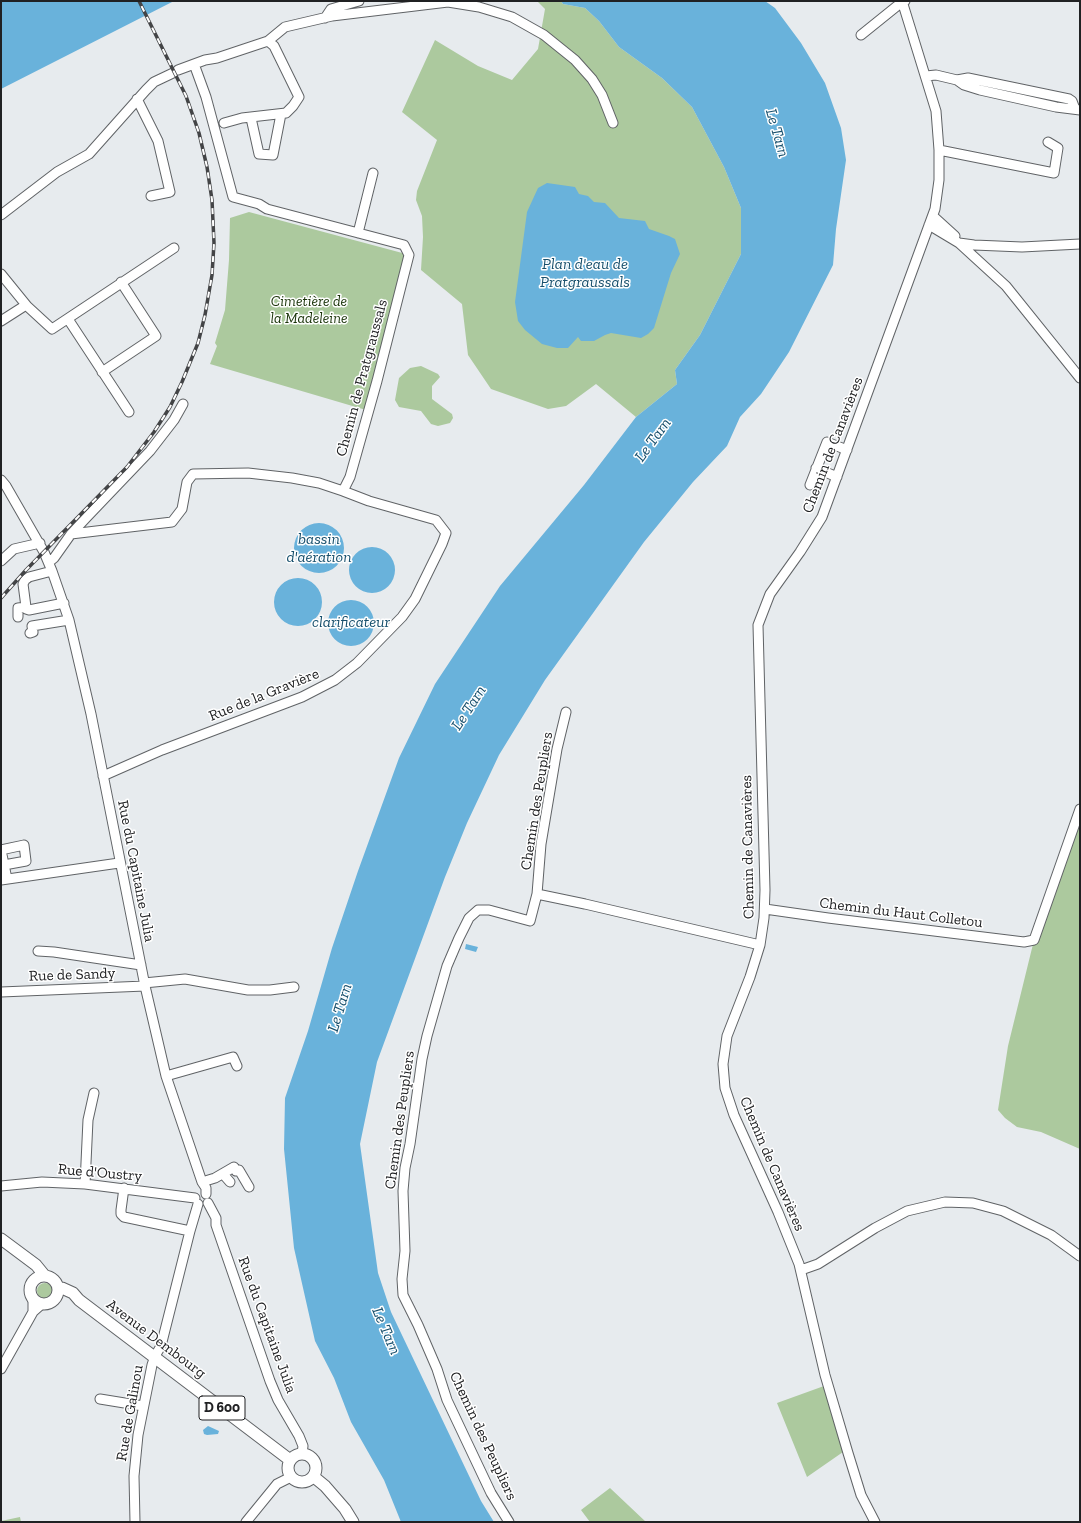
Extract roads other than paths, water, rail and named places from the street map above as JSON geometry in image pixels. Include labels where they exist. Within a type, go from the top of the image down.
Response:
[{"type":"main road","points":[[1,1240],[36,1265],[40,1278]]},
{"type":"main road","points":[[40,1278],[51,1278],[56,1282],[57,1293],[49,1304],[37,1302],[30,1290],[40,1278]]},
{"type":"main road","name":"Avenue Dembourg","points":[[57,1293],[79,1300],[155,1356],[290,1460]]},
{"type":"main road","points":[[298,1454],[302,1454],[311,1456],[316,1464],[316,1473],[314,1477],[306,1482],[294,1480],[291,1477],[288,1468],[290,1460],[298,1454]]},
{"type":"main road","points":[[314,1477],[325,1486],[345,1509],[353,1522]]},
{"type":"street","points":[[324,18],[331,10],[359,1]]},
{"type":"street","points":[[861,35],[903,1]]},
{"type":"street","name":"Chemin de Canavières","points":[[875,1522],[861,1495],[846,1446],[825,1375],[800,1270],[778,1212],[734,1115],[725,1088],[724,1053],[727,1036],[750,977],[760,945],[765,909],[758,625],[770,594],[800,552],[822,517],[935,209],[939,180],[939,150],[936,111],[903,1]]},
{"type":"street","points":[[1,215],[57,172],[89,154],[137,99],[154,82],[205,60],[217,58],[268,41],[285,26],[324,18],[448,2],[479,7],[512,17],[544,35],[575,60],[592,79],[602,95],[613,123]]},
{"type":"street","points":[[224,123],[242,118],[286,113],[299,97],[274,46],[268,41]]},
{"type":"street","name":"Chemin de Pratgraussals","points":[[194,64],[206,97],[233,197],[259,204],[267,209],[404,245],[409,255],[377,381],[350,477],[344,491]]},
{"type":"street","points":[[926,76],[936,75],[957,80],[964,85],[980,90],[1056,108],[1078,109]]},
{"type":"street","points":[[957,80],[968,78],[981,80],[1069,99],[1078,109]]},
{"type":"street","points":[[980,90],[981,80]]},
{"type":"street","points":[[137,99],[158,141],[170,192],[151,196]]},
{"type":"street","points":[[251,118],[259,154],[273,155],[281,114]]},
{"type":"street","points":[[939,150],[1054,173],[1058,148],[1048,142]]},
{"type":"street","points":[[358,233],[373,173]]},
{"type":"street","points":[[933,216],[1006,286],[1080,378]]},
{"type":"street","points":[[929,225],[961,243],[985,246],[1080,244]]},
{"type":"street","points":[[1,274],[26,305],[52,329],[174,248]]},
{"type":"street","points":[[102,372],[156,336],[121,282]]},
{"type":"street","points":[[1,321],[26,305]]},
{"type":"street","points":[[68,319],[129,412]]},
{"type":"street","points":[[26,607],[23,584],[25,580],[50,566],[71,534],[150,451],[174,420],[183,404]]},
{"type":"street","points":[[810,485],[827,442],[847,450]]},
{"type":"street","points":[[816,468],[837,477]]},
{"type":"street","points":[[71,534],[172,522],[182,509],[187,482],[193,474],[248,474],[292,478],[319,483],[344,491]]},
{"type":"street","name":"Rue du Capitaine Julia","points":[[3,484],[42,547],[64,603],[69,620],[91,714],[144,985],[166,1076],[202,1182]]},
{"type":"street","name":"Rue de la Gravière","points":[[103,776],[162,750],[302,696],[335,680],[357,663],[402,617],[415,599],[446,534],[436,520],[369,501],[344,491]]},
{"type":"street","points":[[1,561],[14,549],[42,547]]},
{"type":"street","points":[[18,617],[18,608],[26,607],[26,609],[29,610],[64,603]]},
{"type":"street","points":[[30,633],[33,632],[32,626],[69,620]]},
{"type":"street","name":"Chemin des Peupliers","points":[[510,1522],[491,1493],[447,1400],[437,1369],[403,1295],[402,1279],[405,1251],[403,1191],[405,1168],[425,1043],[445,974],[458,938],[468,918],[478,910],[490,910],[530,921],[537,894],[541,844],[557,749],[566,712]]},
{"type":"street","name":"Chemin du Haut Colletou","points":[[765,909],[1024,942],[1034,940],[1080,809]]},
{"type":"street","points":[[4,865],[4,880],[120,863]]},
{"type":"street","points":[[537,894],[760,945]]},
{"type":"street","points":[[38,951],[141,965]]},
{"type":"street","name":"Rue de Sandy","points":[[1,992],[144,985],[184,979],[248,990],[270,990],[294,987]]},
{"type":"street","points":[[166,1076],[233,1057],[236,1066]]},
{"type":"street","points":[[85,1184],[88,1120],[94,1093]]},
{"type":"street","points":[[202,1182],[215,1178],[234,1168],[236,1171],[239,1170],[249,1188]]},
{"type":"street","points":[[223,1174],[230,1182]]},
{"type":"street","name":"Rue d'Oustry","points":[[1,1186],[42,1182],[85,1184],[202,1199]]},
{"type":"street","name":"Rue de Galinou","points":[[135,1522],[134,1476],[138,1435],[152,1365],[161,1346],[190,1231],[202,1199],[200,1188],[202,1182]]},
{"type":"street","points":[[124,1188],[120,1210],[124,1217],[190,1231]]},
{"type":"street","name":"Rue du Capitaine Julia","points":[[202,1199],[216,1218],[216,1225],[270,1381],[278,1400],[299,1436],[303,1446],[302,1454]]},
{"type":"street","points":[[800,1270],[818,1264],[875,1228],[907,1211],[945,1202],[973,1203],[1003,1211],[1051,1236],[1080,1256]]},
{"type":"street","points":[[1,1369],[33,1312],[37,1302]]},
{"type":"street","points":[[100,1399],[144,1406]]},
{"type":"street","points":[[246,1522],[277,1484],[291,1477]]},
{"type":"water","points":[[1,1],[174,1],[1,89]]},
{"type":"water","name":"Le Tarn","points":[[561,1],[765,1],[775,8],[801,43],[825,83],[841,128],[846,160],[836,229],[833,265],[789,352],[761,394],[740,417],[727,446],[693,482],[644,542],[545,680],[499,755],[467,823],[445,877],[377,1062],[360,1144],[378,1273],[391,1312],[481,1501],[494,1522],[401,1522],[384,1480],[351,1422],[334,1378],[315,1341],[294,1248],[284,1149],[285,1098],[308,1031],[332,948],[358,871],[399,758],[435,684],[500,586],[584,485],[636,417],[677,384],[675,370],[700,335],[741,254],[741,208],[724,167],[692,107],[662,78],[619,47],[599,21],[585,8],[563,4]]},
{"type":"water","name":"Plan d'eau de Pratgraussals","points":[[547,183],[575,187],[579,194],[588,196],[594,202],[605,203],[619,218],[645,221],[649,229],[675,239],[680,254],[671,273],[654,328],[648,334],[641,338],[611,333],[594,341],[581,341],[578,337],[568,348],[557,348],[542,344],[525,330],[518,321],[515,302],[527,212],[538,188]]},
{"type":"water","name":"bassin d'aération","points":[[314,523],[324,523],[337,530],[344,543],[344,553],[337,566],[324,573],[314,573],[305,569],[298,562],[294,553],[294,543],[298,534],[305,527]]},
{"type":"water","name":"clarificateur","points":[[367,547],[377,547],[385,551],[391,557],[395,565],[395,575],[391,583],[385,589],[377,593],[367,593],[359,589],[353,583],[349,575],[349,565],[353,557],[359,551]]},
{"type":"water","name":"bassin d'aération","points":[[293,578],[303,578],[315,585],[322,597],[322,607],[315,619],[303,626],[293,626],[285,622],[278,615],[274,607],[274,597],[278,589],[285,582]]},
{"type":"water","name":"clarificateur","points":[[346,600],[356,600],[364,604],[370,610],[374,618],[374,628],[370,636],[364,642],[356,646],[346,646],[338,642],[332,636],[328,628],[328,618],[332,610],[338,604]]},
{"type":"water","points":[[466,944],[478,947],[476,952],[465,949]]},
{"type":"water","points":[[208,1426],[219,1431],[218,1434],[204,1434],[203,1430]]},
{"type":"railway","points":[[1,598],[26,570],[127,467],[154,432],[170,407],[182,382],[198,343],[205,315],[212,275],[214,243],[212,200],[207,167],[199,133],[186,96],[139,1]]},
{"type":"park label","name":"Cimetière de la Madeleine","points":[[309,310]]}]
